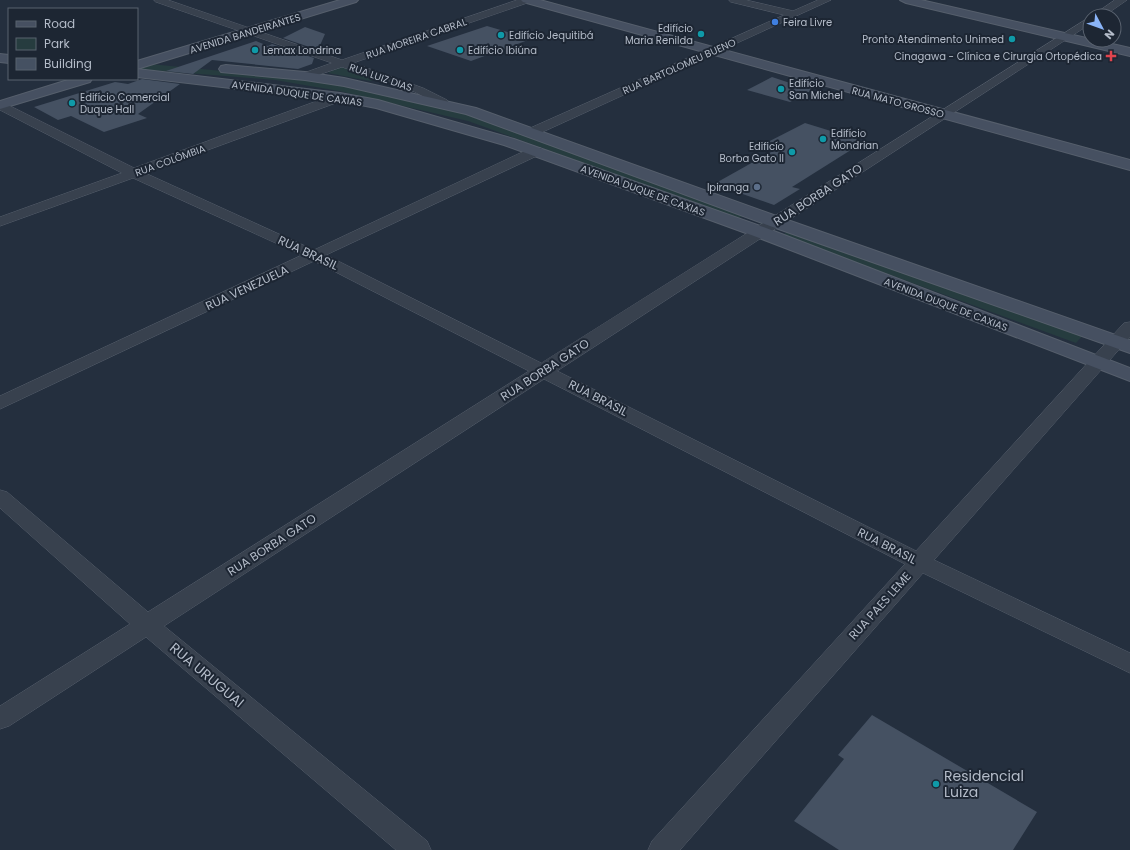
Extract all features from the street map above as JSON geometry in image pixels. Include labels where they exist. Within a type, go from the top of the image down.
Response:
[{"type":"main road","name":"AVENIDA BANDEIRANTES","points":[[172,42],[313,0]]},
{"type":"main road","name":"AVENIDA BANDEIRANTES","points":[[140,59],[249,32],[352,0]]},
{"type":"main road","name":"RUA MATO GROSSO","points":[[527,0],[1130,165]]},
{"type":"main road","points":[[906,0],[1130,52]]},
{"type":"main road","name":"AVENIDA DUQUE DE CAXIAS","points":[[140,59],[305,76],[443,104],[532,132],[1130,376]]},
{"type":"main road","name":"AVENIDA DUQUE DE CAXIAS","points":[[138,73],[340,97],[385,106],[509,142],[768,227],[1125,339]]},
{"type":"main road","points":[[0,105],[82,80]]},
{"type":"street","name":"RUA LUIZ DIAS","points":[[159,0],[419,90],[443,104]]},
{"type":"street","name":"RUA MOREIRA CABRAL","points":[[305,76],[527,0]]},
{"type":"street","points":[[734,0],[793,14]]},
{"type":"street","name":"RUA BARTOLOMEU BUENO","points":[[532,132],[826,0]]},
{"type":"street","points":[[1110,8],[1122,0]]},
{"type":"street","name":"RUA BORBA GATO","points":[[0,719],[1082,25]]},
{"type":"street","name":"RUA COLÔMBIA","points":[[0,222],[340,97]]},
{"type":"street","name":"RUA BRASIL","points":[[0,105],[133,173],[316,256],[919,562],[1130,664]]},
{"type":"street","name":"RUA VENEZUELA","points":[[0,403],[316,256],[536,151]]},
{"type":"street","name":"RUA PAES LEME","points":[[662,850],[1098,364],[1125,339]]},
{"type":"street","name":"RUA URUGUAI","points":[[0,497],[147,625],[417,850]]},
{"type":"green space","points":[[150,64],[316,80],[365,89],[477,117],[747,213],[738,219],[468,121],[339,91],[275,80],[138,69],[138,67]]},
{"type":"green space","points":[[343,67],[377,77],[377,79],[370,81],[328,73],[337,68]]},
{"type":"green space","points":[[791,230],[1084,334],[1076,343],[782,235]]},
{"type":"building","points":[[487,26],[531,39],[471,61],[427,46]]},
{"type":"building","points":[[305,27],[325,34],[318,50],[283,38]]},
{"type":"building","name":"Lemax Londrina","points":[[256,41],[268,46],[272,44],[314,58],[312,64],[298,69],[212,60],[193,74],[166,71]]},
{"type":"building","name":"Edifício San Michel","points":[[772,77],[814,89],[790,102],[747,90]]},
{"type":"building","points":[[142,79],[180,84],[138,114],[147,118],[104,132],[71,116],[58,120],[34,107],[115,82],[128,84]]},
{"type":"building","points":[[805,123],[860,140],[858,141],[862,143],[792,187],[800,189],[774,205],[714,184],[773,151],[758,147]]},
{"type":"building","points":[[872,715],[1037,812],[1013,850],[839,850],[794,821],[844,759],[838,755]]},
{"type":"place","name":"Feira Livre","points":[[775,22]]},
{"type":"place","name":"Edifício Maria Renilda","points":[[701,34]]},
{"type":"place","name":"Edifício Jequitibá","points":[[501,35]]},
{"type":"place","name":"Pronto Atendimento Unimed","points":[[1012,39]]},
{"type":"place","name":"Lemax Londrina","points":[[255,50]]},
{"type":"place","name":"Edifício Ibiúna","points":[[460,50]]},
{"type":"place","name":"Cinagawa - Clínica e Cirurgia Ortopédica","points":[[1111,56]]},
{"type":"place","name":"Edifício San Michel","points":[[781,89]]},
{"type":"place","name":"Edifício Comercial Duque Hall","points":[[72,103]]},
{"type":"place","name":"Edifício Mondrian","points":[[823,139]]},
{"type":"place","name":"Edificío Borba Gato II","points":[[792,152]]},
{"type":"place","name":"Ipiranga","points":[[757,187]]},
{"type":"place","name":"Residencial Luiza","points":[[936,784]]}]
